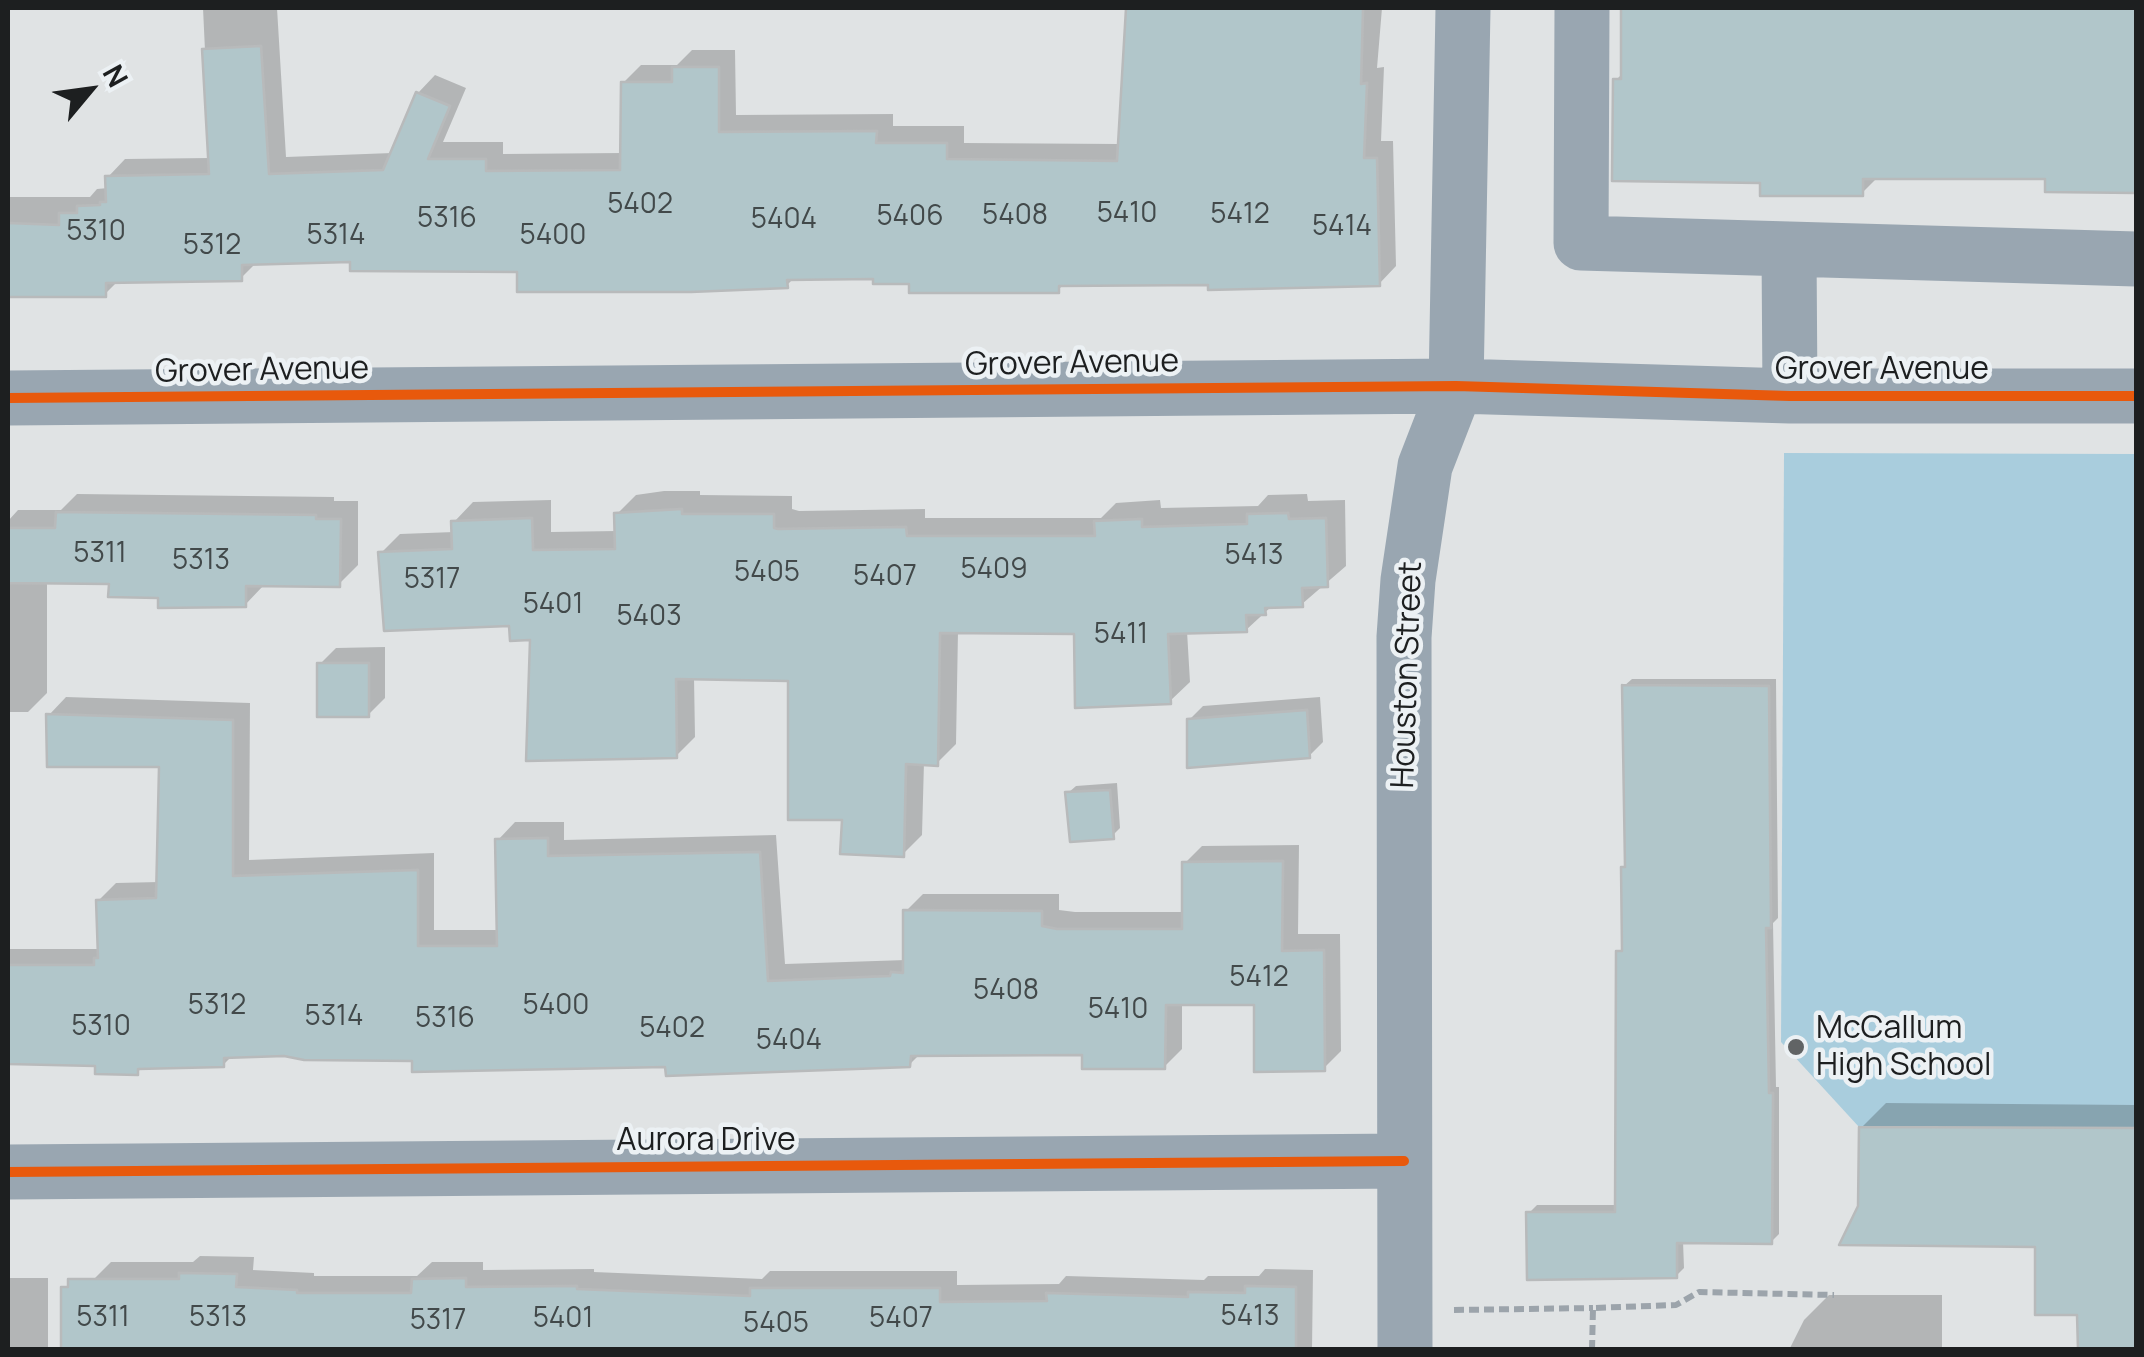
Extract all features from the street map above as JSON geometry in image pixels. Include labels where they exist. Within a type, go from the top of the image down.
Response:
[{"type":"street","name":"Houston Street","points":[[1405,1350],[1404,637],[1425,466],[1456,386],[1463,8]]},
{"type":"street","points":[[1582,8],[1581,244],[2136,259]]},
{"type":"street","points":[[1789,249],[1790,396]]},
{"type":"street","name":"Grover Avenue","points":[[8,398],[1456,386],[1790,396],[2136,396]]},
{"type":"street","name":"Aurora Drive","points":[[8,1172],[1404,1161]]},
{"type":"path","points":[[1448,1310],[1676,1305],[1699,1292],[1834,1295]]},
{"type":"path","points":[[1592,1308],[1592,1350]]},
{"type":"shaded area","points":[[1784,453],[2136,454],[2136,1128],[1859,1127],[1781,1042]]},
{"type":"building","points":[[1126,8],[1363,8],[1361,84],[1367,83],[1364,158],[1377,158],[1380,286],[1208,290],[1208,285],[1059,286],[1059,293],[909,293],[909,284],[873,284],[873,279],[787,280],[788,288],[691,292],[517,292],[517,272],[350,271],[350,262],[242,265],[242,281],[106,283],[106,297],[8,297],[8,223],[59,225],[59,213],[77,213],[77,206],[106,202],[105,176],[209,174],[202,49],[261,46],[269,174],[383,170],[416,92],[450,106],[428,159],[486,159],[486,171],[620,170],[621,82],[672,82],[672,67],[719,67],[719,132],[877,131],[876,143],[947,143],[947,159],[1117,161]]},
{"type":"building","points":[[1621,8],[2136,8],[2136,193],[2045,192],[2045,179],[1863,179],[1863,196],[1760,196],[1760,183],[1612,181],[1613,79],[1621,79]]},
{"type":"building","points":[[682,509],[682,514],[774,514],[774,528],[778,529],[906,527],[907,536],[1095,536],[1094,521],[1142,519],[1142,527],[1247,524],[1247,514],[1288,513],[1289,519],[1326,518],[1328,587],[1302,588],[1303,607],[1265,608],[1266,615],[1246,615],[1247,632],[1168,634],[1171,704],[1075,708],[1074,634],[940,633],[938,766],[906,764],[904,857],[840,854],[842,820],[788,820],[788,681],[676,679],[677,758],[526,761],[530,640],[510,641],[509,626],[384,631],[378,552],[452,549],[451,521],[532,518],[533,550],[615,549],[614,513]]},
{"type":"building","points":[[56,512],[316,515],[316,519],[341,519],[340,587],[246,586],[246,607],[158,608],[158,598],[108,597],[109,584],[8,583],[8,528],[55,528]]},
{"type":"building","points":[[317,663],[369,663],[369,717],[317,717]]},
{"type":"building","points":[[1622,685],[1769,686],[1771,928],[1766,928],[1769,1093],[1773,1093],[1772,1244],[1677,1243],[1677,1278],[1527,1280],[1526,1212],[1615,1212],[1616,951],[1622,951],[1621,867],[1625,867]]},
{"type":"building","points":[[1307,710],[1310,758],[1187,768],[1187,719]]},
{"type":"building","points":[[46,714],[233,720],[233,876],[418,870],[418,946],[497,946],[495,839],[548,838],[548,856],[760,852],[768,981],[903,973],[903,910],[1042,911],[1042,926],[1057,929],[1182,929],[1182,862],[1283,861],[1282,951],[1324,950],[1325,1071],[1254,1072],[1254,1005],[1166,1005],[1165,1069],[1082,1069],[1082,1055],[911,1056],[910,1067],[666,1076],[665,1067],[412,1072],[412,1061],[304,1060],[284,1056],[224,1058],[224,1067],[138,1069],[138,1075],[95,1074],[95,1066],[8,1064],[8,965],[94,965],[94,958],[98,958],[96,900],[156,898],[159,767],[47,767]]},
{"type":"building","points":[[1110,790],[1114,839],[1070,842],[1065,792]]},
{"type":"building","points":[[1859,1127],[2136,1128],[2136,1350],[2078,1350],[2077,1315],[2035,1315],[2035,1247],[1839,1245],[1858,1206]]},
{"type":"building","points":[[179,1273],[237,1274],[236,1287],[297,1293],[411,1293],[412,1279],[466,1278],[466,1287],[577,1286],[750,1296],[750,1288],[940,1288],[940,1302],[1047,1301],[1046,1293],[1188,1297],[1188,1292],[1245,1293],[1245,1286],[1296,1287],[1296,1350],[61,1348],[61,1287],[68,1287],[68,1279],[179,1279]]},
{"type":"cycle path","points":[[8,398],[1456,386],[1790,396],[2136,396]]},
{"type":"cycle path","points":[[8,1172],[1404,1161]]},
{"type":"place","name":"McCallum High School","points":[[1796,1047]]}]
